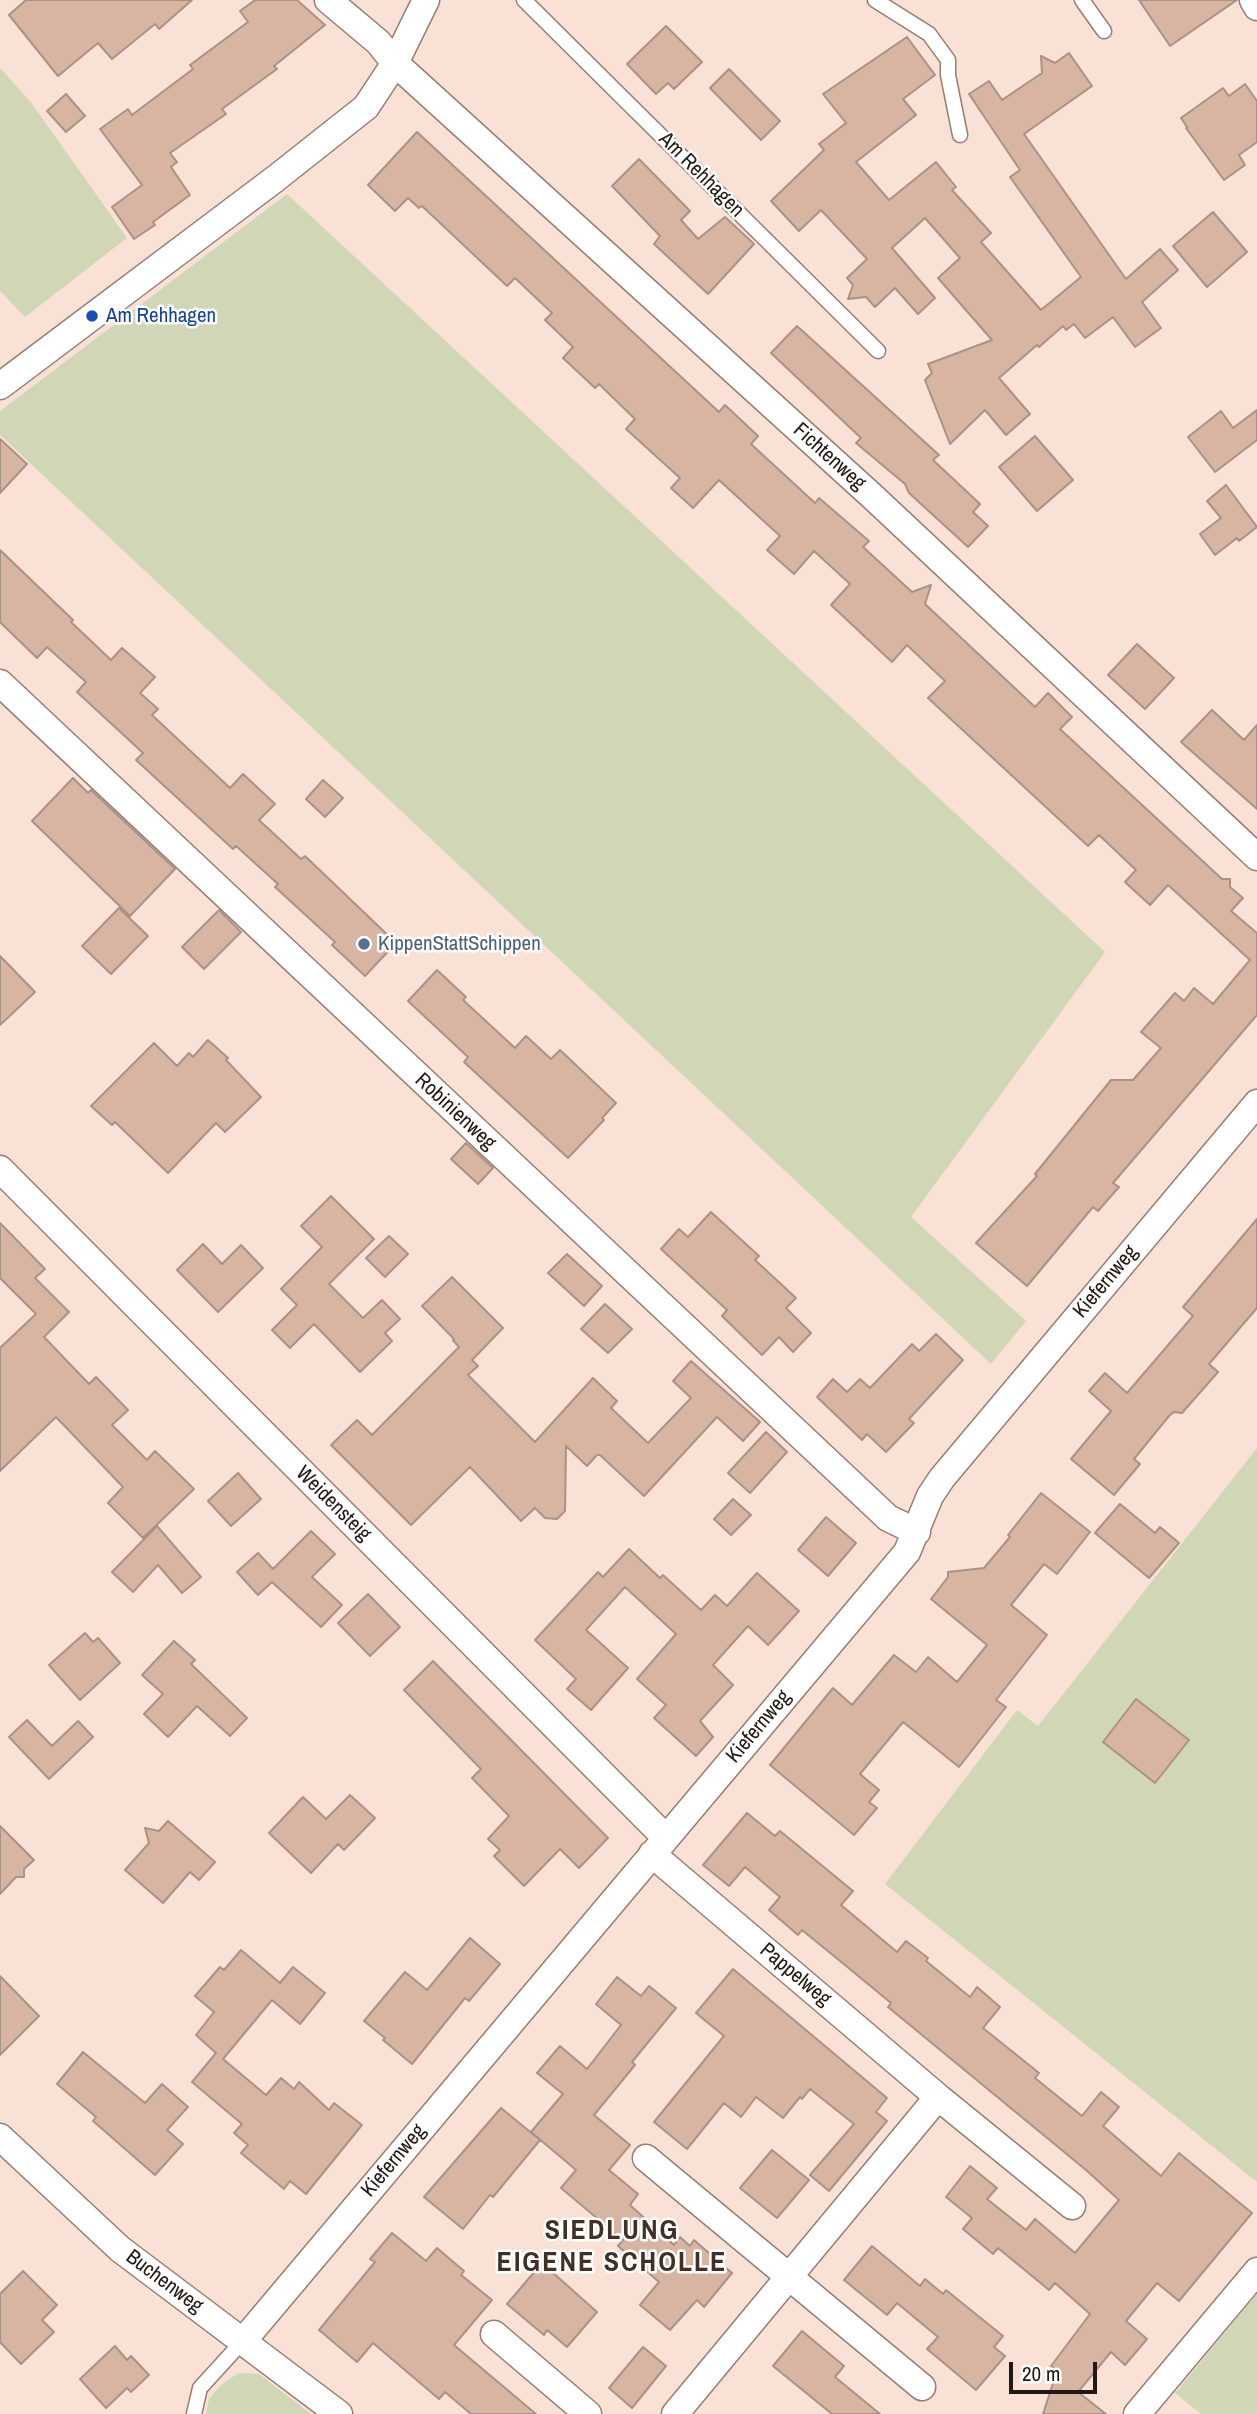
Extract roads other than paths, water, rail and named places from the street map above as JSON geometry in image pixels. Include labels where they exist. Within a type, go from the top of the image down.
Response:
[{"type":"street","name":"Fichtenweg","points":[[328,0],[873,497],[1257,857]]},
{"type":"street","points":[[0,386],[366,107],[395,63],[426,0]]},
{"type":"street","points":[[1252,0],[1257,7]]},
{"type":"street","name":"Robinienweg","points":[[0,683],[888,1518],[917,1532]]},
{"type":"street","name":"Kiefernweg","points":[[243,2341],[907,1552],[930,1496],[942,1478],[1257,1103]]},
{"type":"street","name":"Weidensteig","points":[[0,1169],[659,1846]]},
{"type":"street","name":"Pappelweg","points":[[659,1846],[938,2096],[1072,2206]]},
{"type":"street","points":[[675,2414],[938,2096]]},
{"type":"street","name":"Buchenweg","points":[[0,2137],[120,2249],[339,2414]]},
{"type":"street","points":[[646,2158],[922,2387]]},
{"type":"street","points":[[1137,2414],[1257,2271]]},
{"type":"street","points":[[494,2334],[588,2414]]},
{"type":"lane","name":"Am Rehhagen","points":[[524,0],[878,351]]},
{"type":"lane","points":[[875,0],[929,34],[948,60],[948,75],[960,135]]},
{"type":"lane","points":[[1083,0],[1104,31]]},
{"type":"lane","points":[[194,2414],[200,2388],[243,2341]]},
{"type":"place","name":"Am Rehhagen","points":[[92,316]]},
{"type":"place","name":"KippenStattSchippen","points":[[364,944]]},
{"type":"district","name":"SIEDLUNG EIGENE SCHOLLE","points":[[612,2247]]}]
